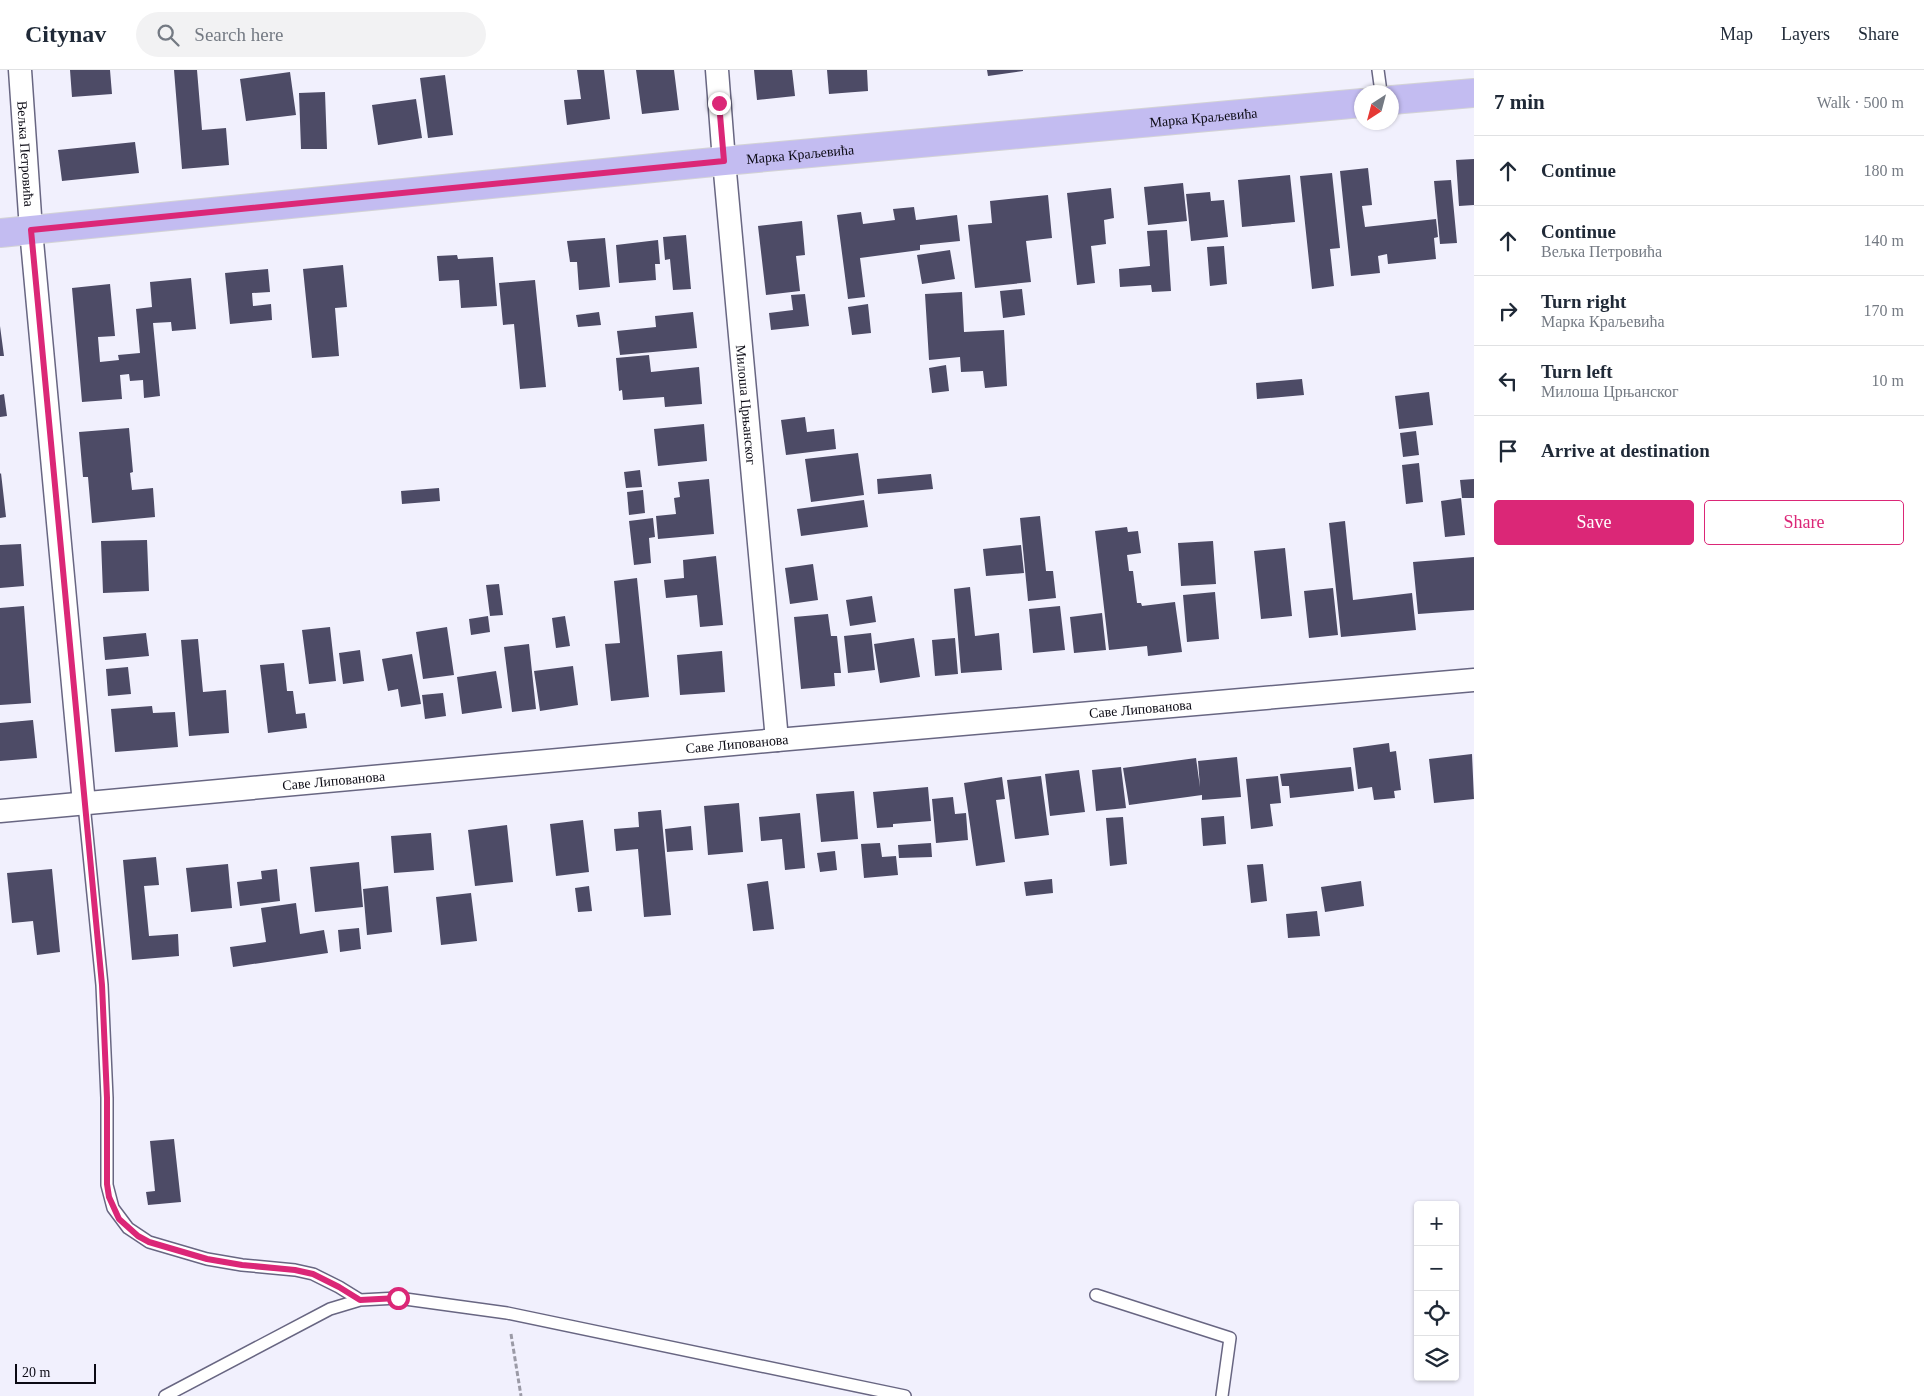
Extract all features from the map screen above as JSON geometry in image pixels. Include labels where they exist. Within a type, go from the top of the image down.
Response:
[{"type":"main road","points":[[1399,99],[1474,93]]},
{"type":"main road","name":"Марка Краљевића","points":[[0,233],[724,161],[1354,104]]},
{"type":"street","name":"Вељка Петровића","points":[[20,70],[31,230],[84,804]]},
{"type":"street","name":"Милоша Црњанског","points":[[717,70],[777,740]]},
{"type":"street","name":"Саве Липованова","points":[[0,811],[777,740],[1474,680]]},
{"type":"lane","points":[[1378,70],[1379,85]]},
{"type":"lane","points":[[84,804],[102,985],[107,1098],[107,1184],[113,1208],[128,1228],[149,1242],[207,1259],[313,1274],[360,1300]]},
{"type":"lane","points":[[1096,1295],[1230,1338],[1222,1396]]},
{"type":"lane","points":[[165,1396],[330,1309],[360,1300],[398,1298],[507,1313],[905,1396]]},
{"type":"path","points":[[507,1313],[520,1396]]},
{"type":"building","points":[[70,70],[110,70],[112,94],[72,97]]},
{"type":"building","points":[[174,70],[197,70],[202,130],[226,128],[229,165],[182,169]]},
{"type":"building","points":[[577,70],[604,70],[610,119],[567,125],[564,100],[581,99]]},
{"type":"building","points":[[636,70],[674,70],[679,110],[642,114]]},
{"type":"building","points":[[754,70],[792,70],[795,96],[757,100]]},
{"type":"building","points":[[827,70],[867,70],[868,91],[829,94]]},
{"type":"building","points":[[987,70],[1023,70],[1023,71],[988,76]]},
{"type":"building","points":[[290,72],[296,115],[246,121],[240,79]]},
{"type":"building","points":[[445,75],[453,135],[428,138],[420,78]]},
{"type":"building","points":[[325,92],[327,149],[301,149],[299,93]]},
{"type":"building","points":[[416,99],[422,138],[378,145],[372,105]]},
{"type":"building","points":[[135,142],[139,173],[62,181],[58,150]]},
{"type":"building","points":[[1474,159],[1474,205],[1459,206],[1456,160]]},
{"type":"building","points":[[1368,168],[1372,205],[1362,206],[1365,227],[1436,219],[1438,237],[1434,238],[1436,259],[1388,264],[1387,254],[1378,256],[1380,273],[1351,276],[1340,171]]},
{"type":"building","points":[[1332,173],[1340,248],[1330,249],[1334,286],[1312,289],[1300,176]]},
{"type":"building","points":[[1290,175],[1295,222],[1242,227],[1238,180]]},
{"type":"building","points":[[1451,180],[1457,243],[1440,244],[1434,181]]},
{"type":"building","points":[[1183,183],[1187,221],[1148,225],[1144,187]]},
{"type":"building","points":[[1111,188],[1114,218],[1104,220],[1106,244],[1091,246],[1095,283],[1077,285],[1067,193]]},
{"type":"building","points":[[1210,192],[1211,201],[1224,200],[1228,237],[1191,241],[1186,194]]},
{"type":"building","points":[[1048,195],[1052,238],[1026,241],[1031,282],[975,288],[968,225],[992,223],[990,201]]},
{"type":"building","points":[[914,207],[916,220],[957,215],[960,241],[920,245],[920,250],[860,258],[865,297],[848,299],[837,215],[861,212],[863,224],[895,220],[893,209]]},
{"type":"building","points":[[802,221],[805,255],[796,256],[800,291],[766,295],[758,226]]},
{"type":"building","points":[[1167,230],[1171,291],[1152,292],[1151,285],[1120,287],[1119,269],[1150,266],[1147,231]]},
{"type":"building","points":[[686,235],[691,289],[673,290],[670,259],[665,260],[663,237]]},
{"type":"building","points":[[605,238],[610,287],[579,290],[577,262],[570,262],[567,241]]},
{"type":"building","points":[[658,240],[660,264],[655,264],[656,280],[619,283],[616,245]]},
{"type":"building","points":[[1224,246],[1227,284],[1210,286],[1207,247]]},
{"type":"building","points":[[950,250],[955,279],[922,284],[917,255]]},
{"type":"building","points":[[457,255],[458,259],[493,257],[497,306],[461,308],[459,280],[439,281],[437,256]]},
{"type":"building","points":[[343,265],[347,307],[335,308],[339,356],[312,358],[303,269]]},
{"type":"building","points":[[268,269],[270,292],[252,293],[253,306],[271,304],[272,320],[230,324],[225,273]]},
{"type":"building","points":[[191,278],[196,329],[172,331],[171,322],[153,323],[160,396],[144,398],[143,380],[130,381],[129,374],[120,375],[122,399],[82,402],[72,288],[110,284],[115,336],[98,337],[100,362],[119,360],[118,355],[140,353],[136,309],[152,307],[150,282]]},
{"type":"building","points":[[535,280],[546,387],[520,389],[514,324],[503,325],[499,283]]},
{"type":"building","points":[[1022,289],[1025,315],[1003,318],[1000,291]]},
{"type":"building","points":[[962,292],[964,332],[1004,330],[1007,386],[985,388],[983,371],[961,372],[960,357],[929,360],[925,294]]},
{"type":"building","points":[[805,294],[809,326],[771,330],[769,313],[793,310],[791,295]]},
{"type":"building","points":[[868,304],[871,333],[852,335],[848,307]]},
{"type":"building","points":[[599,312],[601,325],[578,327],[576,315]]},
{"type":"building","points":[[693,312],[697,348],[620,355],[617,331],[656,327],[655,316]]},
{"type":"building","points":[[0,326],[4,356],[0,356]]},
{"type":"building","points":[[649,355],[651,372],[699,367],[702,404],[665,407],[664,397],[623,400],[622,390],[619,391],[616,358]]},
{"type":"building","points":[[946,365],[949,391],[932,393],[929,368]]},
{"type":"building","points":[[1302,379],[1304,395],[1257,399],[1256,383]]},
{"type":"building","points":[[1429,392],[1433,425],[1399,429],[1395,396]]},
{"type":"building","points":[[4,394],[7,416],[0,417],[0,395]]},
{"type":"building","points":[[805,417],[807,432],[834,429],[836,449],[786,455],[781,420]]},
{"type":"building","points":[[704,424],[707,461],[658,466],[654,429]]},
{"type":"building","points":[[129,428],[133,472],[130,473],[132,490],[153,488],[155,517],[92,523],[88,477],[83,477],[79,432]]},
{"type":"building","points":[[1416,431],[1419,455],[1403,457],[1400,433]]},
{"type":"building","points":[[858,453],[864,495],[811,502],[805,459]]},
{"type":"building","points":[[1419,463],[1423,502],[1406,504],[1402,465]]},
{"type":"building","points":[[640,470],[642,487],[626,488],[624,472]]},
{"type":"building","points":[[0,474],[6,517],[0,518]]},
{"type":"building","points":[[931,474],[933,489],[878,494],[877,479]]},
{"type":"building","points":[[709,479],[714,534],[658,539],[656,516],[676,514],[674,498],[680,497],[678,482]]},
{"type":"building","points":[[1474,479],[1474,498],[1462,498],[1460,480]]},
{"type":"building","points":[[439,488],[440,501],[402,504],[401,491]]},
{"type":"building","points":[[643,490],[645,513],[629,515],[627,492]]},
{"type":"building","points":[[1461,498],[1465,535],[1445,537],[1441,501]]},
{"type":"building","points":[[864,500],[868,527],[801,536],[797,509]]},
{"type":"building","points":[[1040,516],[1046,571],[1053,571],[1056,598],[1028,601],[1020,518]]},
{"type":"building","points":[[653,518],[655,537],[649,538],[651,563],[634,565],[629,521]]},
{"type":"building","points":[[1345,521],[1353,600],[1412,593],[1416,630],[1341,637],[1329,523]]},
{"type":"building","points":[[1127,527],[1128,532],[1138,531],[1141,553],[1127,555],[1129,571],[1133,571],[1137,603],[1141,603],[1142,606],[1175,602],[1182,652],[1148,656],[1147,646],[1109,650],[1095,531]]},
{"type":"building","points":[[147,540],[149,591],[103,593],[101,541]]},
{"type":"building","points":[[1213,541],[1216,584],[1181,586],[1178,543]]},
{"type":"building","points":[[21,544],[24,586],[0,588],[0,545]]},
{"type":"building","points":[[1021,545],[1024,573],[986,576],[983,549]]},
{"type":"building","points":[[1285,548],[1292,616],[1261,619],[1254,551]]},
{"type":"building","points":[[716,556],[723,625],[700,627],[697,595],[666,598],[664,580],[684,578],[683,560]]},
{"type":"building","points":[[1474,557],[1474,610],[1418,614],[1413,562]]},
{"type":"building","points":[[813,564],[818,600],[790,604],[785,568]]},
{"type":"building","points":[[637,578],[649,697],[611,701],[605,644],[620,643],[614,581]]},
{"type":"building","points":[[499,584],[503,615],[490,616],[486,585]]},
{"type":"building","points":[[970,587],[975,636],[999,633],[1002,670],[961,673],[954,589]]},
{"type":"building","points":[[1333,588],[1338,635],[1309,638],[1304,591]]},
{"type":"building","points":[[1215,592],[1219,639],[1187,642],[1183,595]]},
{"type":"building","points":[[872,596],[876,622],[850,626],[846,600]]},
{"type":"building","points":[[24,606],[31,703],[0,705],[0,608]]},
{"type":"building","points":[[1060,606],[1065,650],[1033,653],[1029,609]]},
{"type":"building","points":[[1102,613],[1106,650],[1074,653],[1070,617]]},
{"type":"building","points":[[828,614],[831,636],[837,636],[841,673],[834,673],[835,686],[801,689],[794,617]]},
{"type":"building","points":[[488,616],[490,632],[471,635],[469,619]]},
{"type":"building","points":[[565,616],[570,646],[556,648],[552,618]]},
{"type":"building","points":[[330,627],[336,681],[309,684],[302,630]]},
{"type":"building","points":[[447,627],[454,675],[423,679],[416,632]]},
{"type":"building","points":[[146,633],[149,656],[105,660],[103,637]]},
{"type":"building","points":[[871,633],[875,670],[848,673],[844,636]]},
{"type":"building","points":[[914,638],[920,677],[880,683],[874,644]]},
{"type":"building","points":[[955,638],[958,674],[935,676],[932,640]]},
{"type":"building","points":[[198,639],[203,692],[226,690],[229,733],[189,736],[181,640]]},
{"type":"building","points":[[529,644],[536,709],[512,712],[504,647]]},
{"type":"building","points":[[360,650],[364,681],[343,684],[339,653]]},
{"type":"building","points":[[722,651],[725,692],[680,695],[677,655]]},
{"type":"building","points":[[412,654],[421,704],[401,707],[398,689],[388,691],[382,659]]},
{"type":"building","points":[[284,663],[287,691],[293,691],[296,714],[305,713],[307,728],[268,733],[260,665]]},
{"type":"building","points":[[573,666],[578,705],[540,711],[534,671]]},
{"type":"building","points":[[128,667],[131,694],[108,696],[106,669]]},
{"type":"building","points":[[496,671],[502,708],[462,714],[457,677]]},
{"type":"building","points":[[443,693],[446,716],[425,719],[422,695]]},
{"type":"building","points":[[152,706],[153,713],[175,712],[178,747],[115,752],[111,709]]},
{"type":"building","points":[[33,720],[37,758],[0,761],[0,723]]},
{"type":"building","points":[[1389,743],[1390,752],[1396,751],[1401,790],[1394,791],[1395,798],[1374,800],[1372,787],[1358,789],[1353,748]]},
{"type":"building","points":[[1472,754],[1474,799],[1434,803],[1429,759]]},
{"type":"building","points":[[1237,757],[1241,797],[1202,800],[1202,795],[1129,805],[1123,768],[1196,758],[1200,787],[1198,761]]},
{"type":"building","points":[[1121,767],[1126,808],[1096,811],[1092,770]]},
{"type":"building","points":[[1351,767],[1354,791],[1290,798],[1289,786],[1282,786],[1280,774]]},
{"type":"building","points":[[1079,770],[1085,812],[1050,816],[1045,774]]},
{"type":"building","points":[[1041,776],[1049,835],[1015,839],[1007,780]]},
{"type":"building","points":[[1278,776],[1281,803],[1270,804],[1273,826],[1251,829],[1246,779]]},
{"type":"building","points":[[1002,777],[1005,799],[996,800],[1005,862],[976,866],[964,783]]},
{"type":"building","points":[[928,787],[931,821],[893,824],[893,827],[877,828],[873,792]]},
{"type":"building","points":[[854,791],[858,839],[821,842],[816,794]]},
{"type":"building","points":[[953,797],[955,814],[966,813],[968,840],[936,843],[932,799]]},
{"type":"building","points":[[739,803],[743,852],[708,855],[704,806]]},
{"type":"building","points":[[661,810],[671,915],[644,917],[638,849],[616,851],[614,829],[639,827],[638,812]]},
{"type":"building","points":[[800,813],[805,868],[785,870],[782,839],[761,841],[759,817]]},
{"type":"building","points":[[1224,816],[1226,844],[1203,846],[1201,818]]},
{"type":"building","points":[[1123,817],[1127,864],[1110,866],[1106,818]]},
{"type":"building","points":[[583,820],[589,872],[556,876],[550,824]]},
{"type":"building","points":[[507,825],[513,882],[475,886],[468,830]]},
{"type":"building","points":[[691,826],[693,850],[667,852],[665,829]]},
{"type":"building","points":[[431,833],[434,870],[394,873],[391,836]]},
{"type":"building","points":[[880,843],[882,857],[896,856],[898,875],[864,878],[861,844]]},
{"type":"building","points":[[931,843],[932,857],[899,858],[898,845]]},
{"type":"building","points":[[835,851],[837,870],[820,872],[817,853]]},
{"type":"building","points":[[156,857],[159,885],[144,886],[149,936],[178,934],[179,956],[132,960],[123,860]]},
{"type":"building","points":[[359,862],[363,907],[315,912],[310,867]]},
{"type":"building","points":[[228,864],[232,908],[191,912],[186,868]]},
{"type":"building","points":[[1263,864],[1267,901],[1251,903],[1247,865]]},
{"type":"building","points":[[52,869],[60,952],[37,955],[33,921],[12,923],[7,873]]},
{"type":"building","points":[[277,869],[280,901],[240,906],[237,882],[262,879],[261,871]]},
{"type":"building","points":[[1052,879],[1053,893],[1026,896],[1024,882]]},
{"type":"building","points":[[768,881],[774,929],[753,931],[747,884]]},
{"type":"building","points":[[1361,881],[1364,906],[1325,912],[1321,887]]},
{"type":"building","points":[[388,886],[392,932],[367,935],[363,889]]},
{"type":"building","points":[[589,886],[592,911],[578,912],[575,888]]},
{"type":"building","points":[[471,893],[477,941],[441,945],[436,897]]},
{"type":"building","points":[[296,903],[300,934],[324,930],[328,953],[233,967],[230,947],[266,942],[261,908]]},
{"type":"building","points":[[1317,911],[1320,936],[1288,938],[1286,914]]},
{"type":"building","points":[[359,928],[361,949],[340,952],[338,930]]},
{"type":"building","points":[[174,1139],[181,1202],[148,1205],[146,1192],[155,1191],[150,1141]]},
{"type":"route","points":[[398,1298],[360,1300],[313,1274],[207,1259],[149,1242],[138,1236],[119,1219],[109,1197],[107,1184],[107,1098],[102,985],[31,230],[724,161],[719,103]]}]
